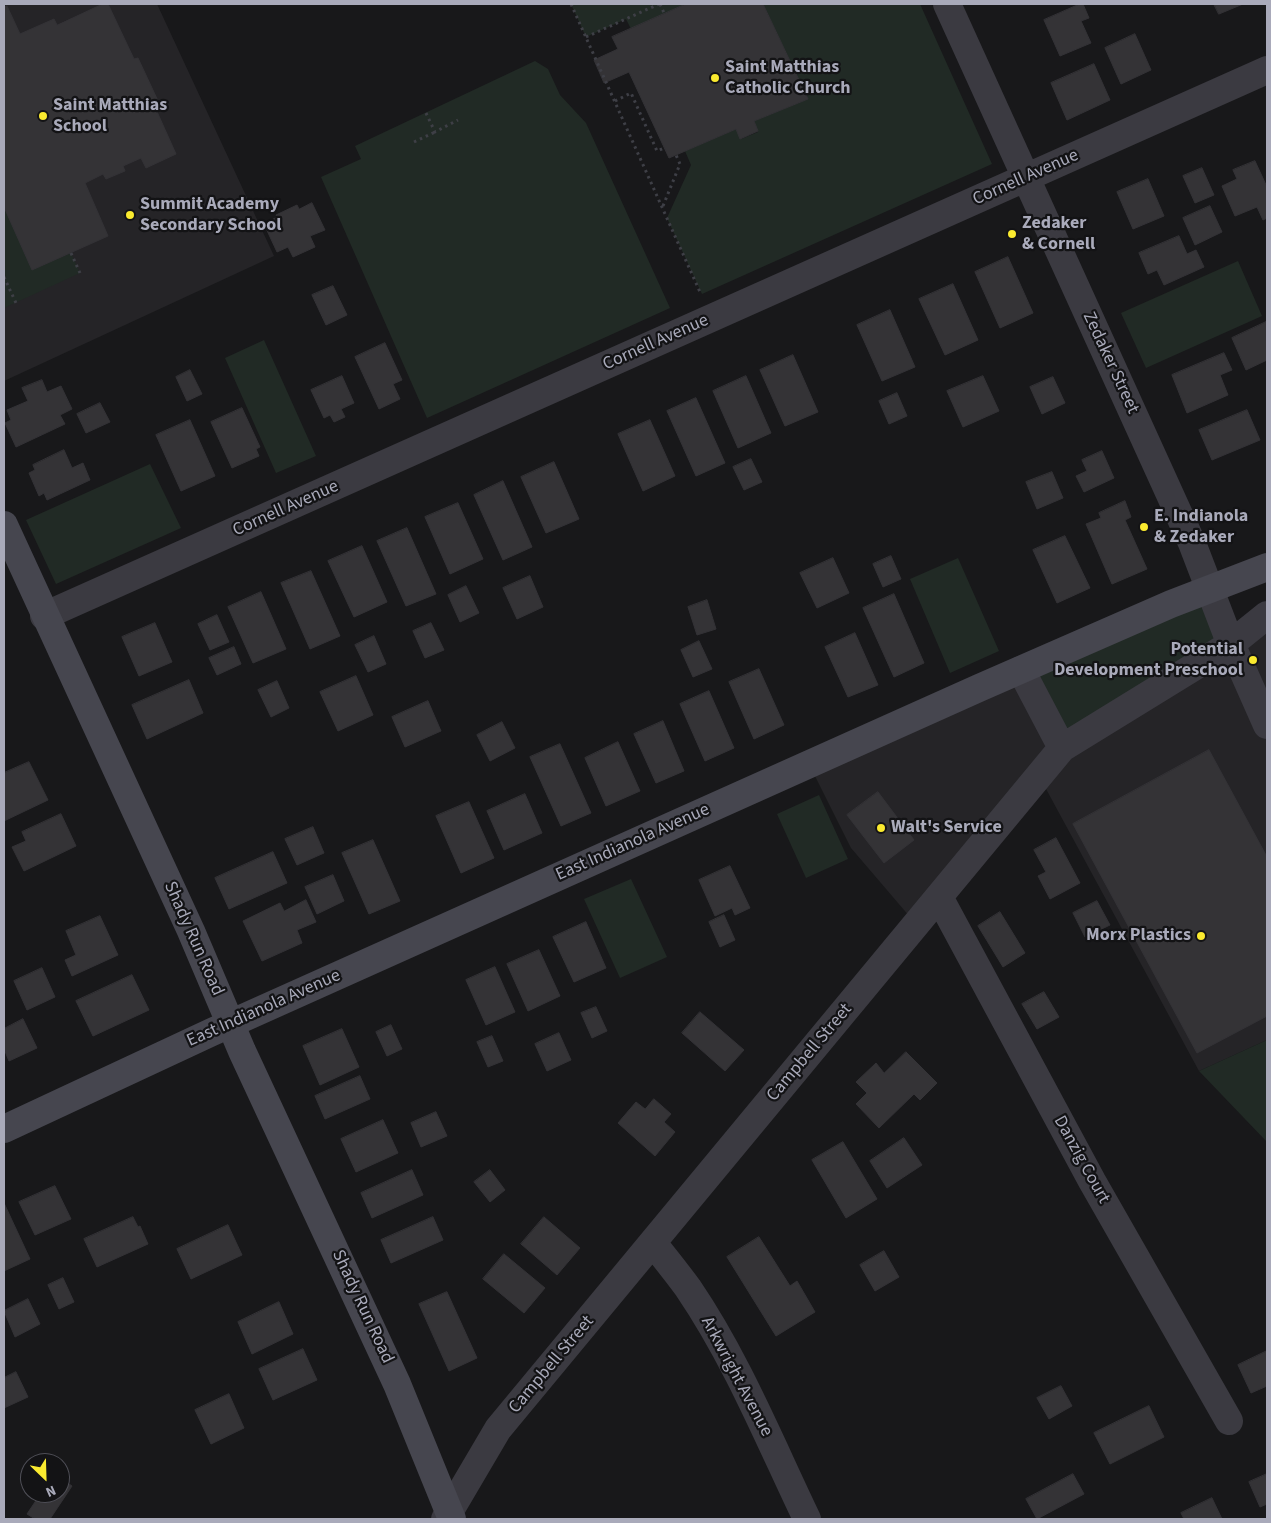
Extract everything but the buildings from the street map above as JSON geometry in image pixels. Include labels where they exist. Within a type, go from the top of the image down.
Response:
[{"type":"street","name":"Zedaker Street","points":[[947,4],[1192,542],[1231,644],[1267,725]]},
{"type":"street","name":"Cornell Avenue","points":[[44,616],[1267,70]]},
{"type":"street","name":"Shady Run Road","points":[[4,525],[44,616],[191,931],[230,1024],[397,1384],[449,1517]]},
{"type":"street","name":"East Indianola Avenue","points":[[4,1129],[230,1024],[1021,670],[1211,588],[1267,567]]},
{"type":"street","name":"Campbell Street","points":[[449,1517],[498,1429],[654,1243],[1062,748],[1231,644],[1267,615]]},
{"type":"street","points":[[1021,670],[1062,748]]},
{"type":"street","name":"Danzig Court","points":[[939,897],[1092,1181],[1229,1421]]},
{"type":"street","name":"Arkwright Avenue","points":[[654,1243],[688,1288],[719,1339],[807,1519]]},
{"type":"path","points":[[572,4],[702,294]]},
{"type":"path","points":[[586,37],[659,4],[664,13]]},
{"type":"path","points":[[615,100],[631,93],[657,151],[664,148]]},
{"type":"path","points":[[426,113],[435,132]]},
{"type":"path","points":[[414,142],[458,120]]},
{"type":"path","points":[[662,207],[680,164],[676,155]]},
{"type":"path","points":[[71,252],[80,272]]},
{"type":"path","points":[[4,277],[16,302]]},
{"type":"shaded area","name":"Summit Academy Secondary School","points":[[4,4],[157,4],[274,256],[4,381]]},
{"type":"shaded area","points":[[571,4],[686,4],[631,29],[626,19],[586,37]]},
{"type":"shaded area","points":[[763,4],[920,4],[992,164],[702,294],[667,218],[691,165],[685,151],[736,129],[741,139],[758,132],[754,121],[808,99]]},
{"type":"shaded area","points":[[535,61],[548,69],[560,95],[586,123],[670,308],[427,418],[321,177],[361,159],[355,146]]},
{"type":"shaded area","points":[[4,207],[32,270],[71,253],[80,273],[4,308]]},
{"type":"shaded area","points":[[1238,261],[1262,316],[1146,368],[1121,313]]},
{"type":"shaded area","points":[[264,340],[316,456],[276,473],[225,358]]},
{"type":"shaded area","points":[[150,464],[181,528],[56,584],[26,520]]},
{"type":"shaded area","points":[[958,558],[999,651],[950,673],[910,579]]},
{"type":"shaded area","points":[[1211,588],[1228,637],[1062,748],[1021,670]]},
{"type":"shaded area","points":[[1267,615],[1267,1040],[1199,1071],[1039,776],[916,924],[851,848],[809,764],[979,688]]},
{"type":"shaded area","points":[[819,795],[848,859],[806,878],[777,814]]},
{"type":"shaded area","points":[[631,879],[667,957],[620,978],[584,899]]},
{"type":"shaded area","points":[[1267,1040],[1267,1142],[1199,1071]]},
{"type":"place","name":"Saint Matthias Catholic Church","points":[[715,78]]},
{"type":"place","name":"Saint Matthias School","points":[[43,116]]},
{"type":"place","name":"Summit Academy Secondary School","points":[[130,215]]},
{"type":"place","name":"Zedaker & Cornell","points":[[1012,234]]},
{"type":"place","name":"E. Indianola & Zedaker","points":[[1144,527]]},
{"type":"place","name":"Potential Development Preschool","points":[[1253,660]]},
{"type":"place","name":"Walt's Service","points":[[881,828]]},
{"type":"place","name":"Morx Plastics","points":[[1201,936]]}]
